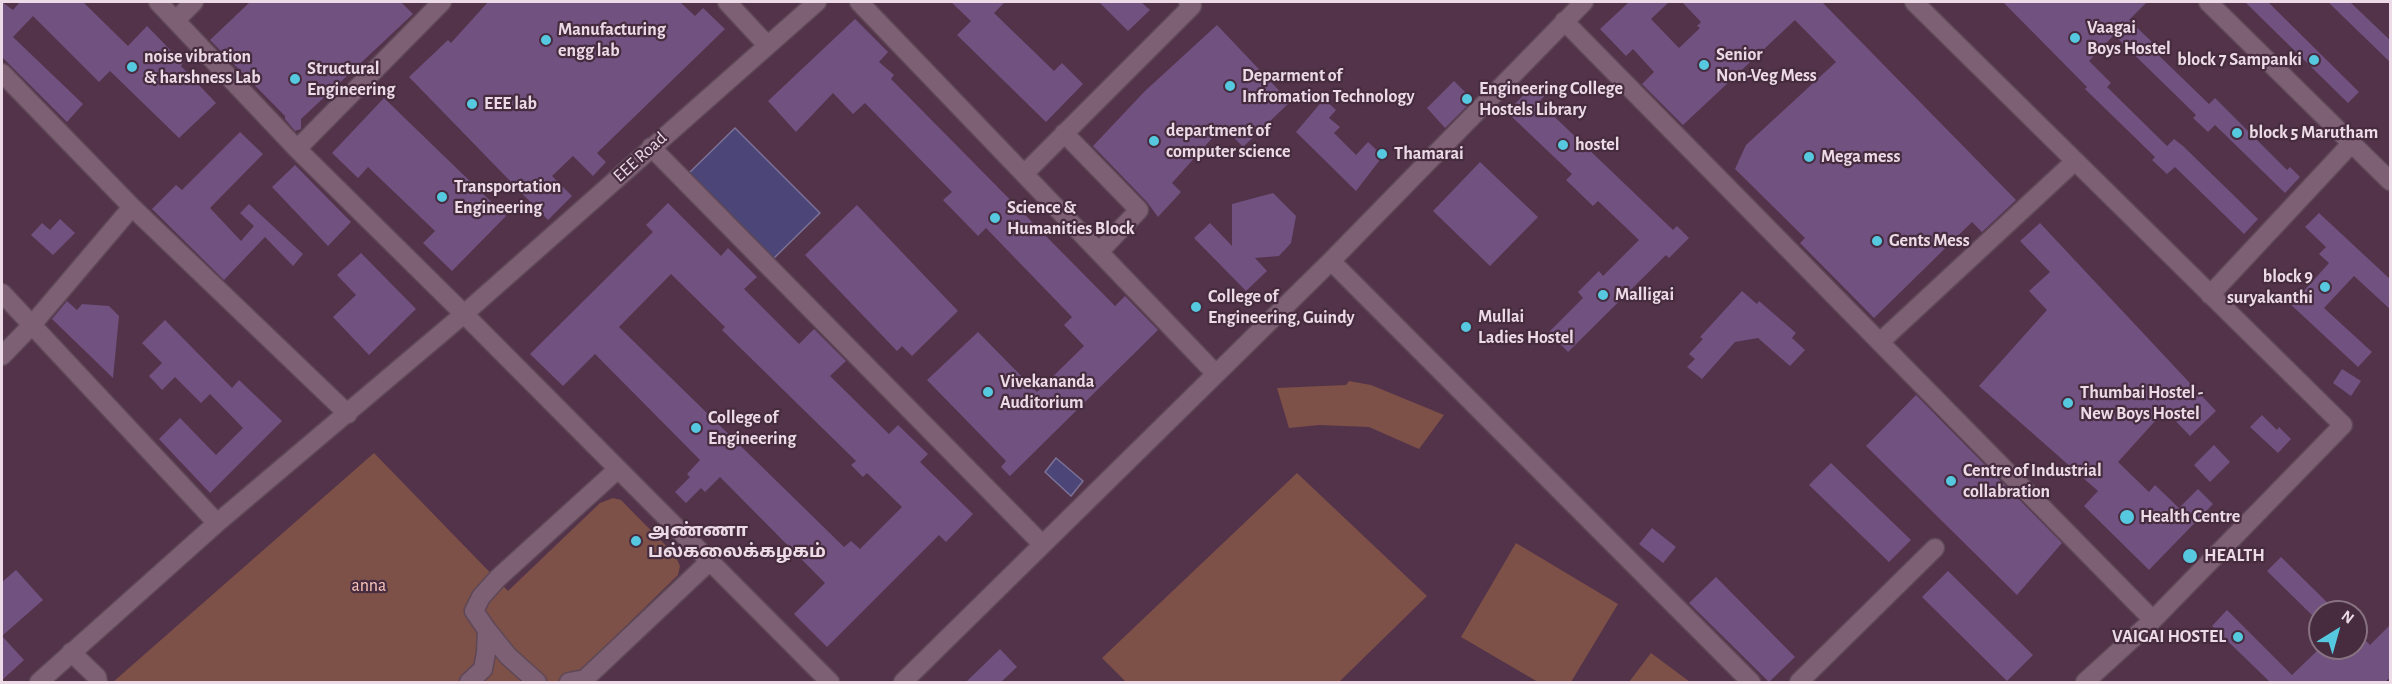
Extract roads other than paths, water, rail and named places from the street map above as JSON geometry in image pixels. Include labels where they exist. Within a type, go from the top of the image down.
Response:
[{"type":"lane","points":[[158,2],[297,149],[465,314],[830,682]]},
{"type":"lane","points":[[176,20],[194,2]]},
{"type":"lane","points":[[297,149],[442,2]]},
{"type":"lane","points":[[727,2],[767,45]]},
{"type":"lane","name":"EEE Road","points":[[39,682],[217,523],[465,314],[817,2]]},
{"type":"lane","points":[[858,2],[1216,374]]},
{"type":"lane","points":[[1024,174],[1192,6],[1188,2]]},
{"type":"lane","points":[[903,682],[1331,261],[1584,2]]},
{"type":"lane","points":[[1914,2],[2343,425],[2153,620],[2085,682]]},
{"type":"lane","points":[[2208,2],[2391,181]]},
{"type":"lane","points":[[1564,21],[2153,620]]},
{"type":"lane","points":[[2,73],[132,207],[348,414]]},
{"type":"lane","points":[[1064,133],[1139,210],[1099,252]]},
{"type":"lane","points":[[2210,295],[2351,144]]},
{"type":"lane","points":[[651,147],[1042,544]]},
{"type":"lane","points":[[1880,342],[2074,162]]},
{"type":"lane","points":[[2,356],[31,326],[132,207]]},
{"type":"lane","points":[[1331,261],[1751,682]]},
{"type":"lane","points":[[2,293],[217,523]]},
{"type":"lane","points":[[537,682],[513,662],[474,611],[481,597],[498,578],[618,469]]},
{"type":"lane","points":[[1799,682],[1935,548]]},
{"type":"lane","points":[[569,682],[585,679],[709,562]]},
{"type":"lane","points":[[469,682],[483,669],[487,630]]},
{"type":"lane","points":[[71,652],[97,677],[98,682]]},
{"type":"place","name":"Vaagai Boys Hostel","points":[[2075,38]]},
{"type":"place","name":"Manufacturing engg lab","points":[[546,40]]},
{"type":"place","name":"block 7 Sampanki","points":[[2314,60]]},
{"type":"place","name":"Senior Non-Veg Mess","points":[[1704,65]]},
{"type":"place","name":"noise vibration & harshness Lab","points":[[132,67]]},
{"type":"place","name":"Structural Engineering","points":[[295,79]]},
{"type":"place","name":"Deparment of Infromation Technology","points":[[1230,86]]},
{"type":"place","name":"Engineering College Hostels Library","points":[[1467,99]]},
{"type":"place","name":"EEE lab","points":[[472,104]]},
{"type":"place","name":"block 5 Marutham","points":[[2237,133]]},
{"type":"place","name":"department of computer science","points":[[1154,141]]},
{"type":"place","name":"hostel","points":[[1563,145]]},
{"type":"place","name":"Thamarai","points":[[1382,154]]},
{"type":"place","name":"Mega mess","points":[[1809,157]]},
{"type":"place","name":"Transportation Engineering","points":[[442,197]]},
{"type":"place","name":"Science & Humanities Block","points":[[995,218]]},
{"type":"place","name":"Gents Mess","points":[[1877,241]]},
{"type":"place","name":"block 9 suryakanthi","points":[[2325,287]]},
{"type":"place","name":"Malligai","points":[[1603,295]]},
{"type":"place","name":"College of Engineering, Guindy","points":[[1196,307]]},
{"type":"place","name":"Mullai Ladies Hostel","points":[[1466,327]]},
{"type":"place","name":"Vivekananda Auditorium","points":[[988,392]]},
{"type":"place","name":"Thumbai Hostel - New Boys Hostel","points":[[2068,403]]},
{"type":"place","name":"College of Engineering","points":[[696,428]]},
{"type":"place","name":"Centre of Industrial collabration","points":[[1951,481]]},
{"type":"place","name":"Health Centre","points":[[2127,517]]},
{"type":"place","name":"அண்ணா பல்கலைக்கழகம்","points":[[636,541]]},
{"type":"place","name":"HEALTH","points":[[2190,556]]},
{"type":"place","name":"VAIGAI HOSTEL","points":[[2238,637]]},
{"type":"park label","name":"anna","points":[[369,586]]}]
